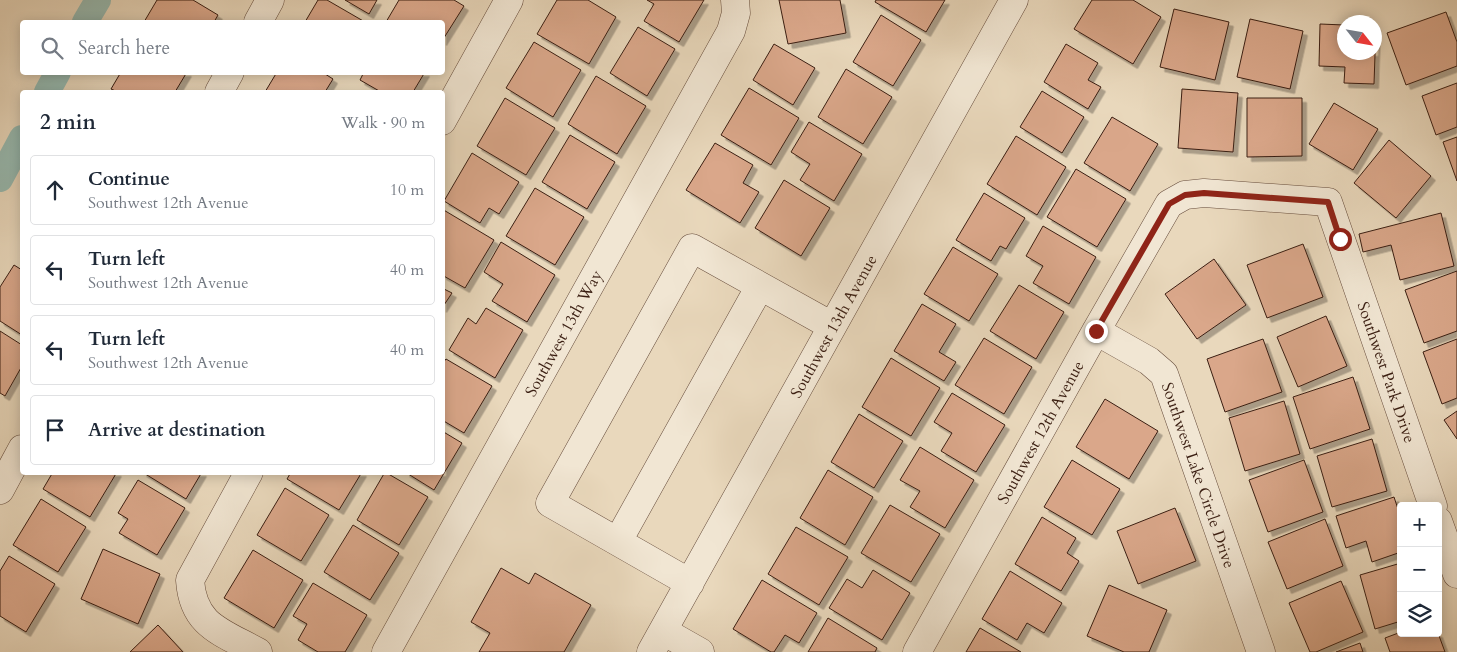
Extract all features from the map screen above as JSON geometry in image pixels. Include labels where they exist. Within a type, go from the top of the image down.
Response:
[{"type":"street","points":[[259,20],[270,0]]},
{"type":"street","points":[[445,116],[509,0]]},
{"type":"street","name":"Southwest 13th Avenue","points":[[657,642],[1014,0]]},
{"type":"street","name":"Southwest 13th Way","points":[[386,652],[731,31],[736,6]]},
{"type":"street","points":[[220,90],[228,75]]},
{"type":"street","name":"Southwest 12th Avenue","points":[[917,652],[1169,204],[1185,195],[1204,193],[1328,202],[1340,239]]},
{"type":"street","name":"Southwest Park Drive","points":[[1340,239],[1432,502]]},
{"type":"street","points":[[690,583],[550,503],[692,248],[832,326]]},
{"type":"street","points":[[618,541],[760,286]]},
{"type":"street","name":"Southwest Lake Circle Drive","points":[[1096,331],[1149,361],[1164,374],[1261,652]]},
{"type":"street","points":[[0,490],[20,453]]},
{"type":"street","points":[[247,475],[190,580],[191,598],[199,615],[214,627],[258,652]]},
{"type":"street","points":[[1442,531],[1457,574]]},
{"type":"street","points":[[657,642],[700,652]]},
{"type":"building","points":[[157,0],[193,0],[218,15],[215,20],[145,20]]},
{"type":"building","points":[[318,0],[327,0],[362,20],[306,20]]},
{"type":"building","points":[[345,0],[377,0],[369,14]]},
{"type":"building","points":[[399,0],[454,0],[464,6],[445,36],[445,20],[387,20]]},
{"type":"building","points":[[557,0],[588,0],[616,17],[589,64],[537,34]]},
{"type":"building","points":[[647,0],[704,0],[679,42],[644,21],[654,4]]},
{"type":"building","points":[[779,0],[840,0],[846,33],[788,44]]},
{"type":"building","points":[[876,0],[945,0],[926,32],[875,2]]},
{"type":"building","points":[[1092,0],[1133,0],[1161,17],[1133,64],[1074,29]]},
{"type":"building","points":[[1174,9],[1229,22],[1215,80],[1160,67]]},
{"type":"building","points":[[1446,12],[1457,42],[1457,66],[1406,85],[1387,33]]},
{"type":"building","points":[[881,15],[921,40],[893,86],[853,62]]},
{"type":"building","points":[[1250,19],[1303,31],[1290,89],[1237,77]]},
{"type":"building","points":[[1320,24],[1337,25],[1337,60],[1375,60],[1374,84],[1344,83],[1345,67],[1319,66]]},
{"type":"building","points":[[638,27],[675,49],[647,96],[610,73]]},
{"type":"building","points":[[534,42],[581,70],[553,117],[506,88]]},
{"type":"building","points":[[774,44],[815,68],[793,105],[753,80]]},
{"type":"building","points":[[1066,44],[1098,63],[1088,80],[1101,87],[1088,109],[1044,82]]},
{"type":"building","points":[[846,69],[892,97],[863,144],[818,117]]},
{"type":"building","points":[[119,75],[185,75],[176,90],[111,89]]},
{"type":"building","points":[[275,75],[327,75],[333,79],[326,90],[266,90]]},
{"type":"building","points":[[362,75],[423,75],[414,90],[378,90],[360,80]]},
{"type":"building","points":[[596,76],[646,106],[617,154],[568,124]]},
{"type":"building","points":[[1457,83],[1457,127],[1436,135],[1422,96]]},
{"type":"building","points":[[749,88],[799,118],[771,165],[721,135]]},
{"type":"building","points":[[1182,89],[1238,93],[1233,152],[1178,148]]},
{"type":"building","points":[[1042,91],[1084,117],[1062,153],[1020,127]]},
{"type":"building","points":[[505,98],[555,128],[526,175],[477,146]]},
{"type":"building","points":[[1247,98],[1302,98],[1302,156],[1247,157]]},
{"type":"building","points":[[1334,103],[1378,129],[1353,170],[1309,144]]},
{"type":"building","points":[[1112,117],[1158,144],[1130,191],[1084,163]]},
{"type":"building","points":[[809,122],[862,154],[834,201],[800,180],[810,164],[791,152]]},
{"type":"building","points":[[570,135],[615,162],[587,209],[542,182]]},
{"type":"building","points":[[1016,136],[1066,167],[1037,215],[987,184]]},
{"type":"building","points":[[1457,137],[1457,181],[1443,142]]},
{"type":"building","points":[[1389,140],[1431,176],[1396,218],[1354,183]]},
{"type":"building","points":[[715,143],[753,165],[743,183],[759,192],[740,223],[686,190]]},
{"type":"building","points":[[472,153],[519,182],[499,214],[489,208],[480,223],[445,202]]},
{"type":"building","points":[[1076,169],[1126,199],[1097,247],[1047,217]]},
{"type":"building","points":[[784,180],[830,208],[801,256],[755,228]]},
{"type":"building","points":[[535,188],[584,217],[555,265],[506,236]]},
{"type":"building","points":[[984,193],[1025,218],[1006,249],[1000,246],[991,261],[956,240]]},
{"type":"building","points":[[445,211],[494,240],[465,288],[445,277]]},
{"type":"building","points":[[1441,213],[1454,266],[1400,280],[1391,245],[1363,252],[1359,234]]},
{"type":"building","points":[[1043,226],[1096,257],[1069,304],[1033,283],[1043,266],[1026,256]]},
{"type":"building","points":[[501,242],[555,275],[527,322],[492,301],[503,284],[484,272]]},
{"type":"building","points":[[1303,244],[1323,297],[1267,318],[1247,265]]},
{"type":"building","points":[[953,247],[998,274],[969,321],[924,294]]},
{"type":"building","points":[[1214,259],[1246,305],[1197,339],[1165,294]]},
{"type":"building","points":[[14,265],[20,269],[20,334],[0,321],[0,287]]},
{"type":"building","points":[[1457,271],[1457,331],[1424,343],[1405,290]]},
{"type":"building","points":[[1019,285],[1064,312],[1036,359],[990,331]]},
{"type":"building","points":[[445,290],[452,293],[445,304]]},
{"type":"building","points":[[922,304],[956,324],[939,352],[956,362],[944,381],[894,351]]},
{"type":"building","points":[[486,308],[523,330],[495,378],[449,350],[468,318],[476,324]]},
{"type":"building","points":[[1326,316],[1347,366],[1298,387],[1277,337]]},
{"type":"building","points":[[0,331],[20,344],[20,370],[5,396],[0,393]]},
{"type":"building","points":[[984,338],[1032,367],[1004,414],[955,385]]},
{"type":"building","points":[[1263,339],[1282,392],[1225,412],[1207,359]]},
{"type":"building","points":[[1457,339],[1457,398],[1442,404],[1423,352]]},
{"type":"building","points":[[891,358],[940,388],[911,436],[862,407]]},
{"type":"building","points":[[446,359],[492,386],[464,433],[445,422]]},
{"type":"building","points":[[1353,377],[1370,429],[1310,449],[1293,397]]},
{"type":"building","points":[[952,393],[1005,425],[976,472],[941,451],[952,433],[934,422]]},
{"type":"building","points":[[1105,399],[1158,431],[1129,479],[1076,447]]},
{"type":"building","points":[[1284,401],[1300,454],[1245,471],[1229,418]]},
{"type":"building","points":[[1457,411],[1457,439],[1444,420]]},
{"type":"building","points":[[859,414],[903,441],[874,488],[831,462]]},
{"type":"building","points":[[445,433],[462,443],[445,472]]},
{"type":"building","points":[[1372,439],[1387,491],[1332,507],[1317,456]]},
{"type":"building","points":[[920,447],[974,480],[945,528],[910,507],[920,491],[900,480]]},
{"type":"building","points":[[1072,460],[1120,489],[1092,535],[1044,507]]},
{"type":"building","points":[[1304,460],[1323,512],[1268,532],[1249,480]]},
{"type":"building","points":[[828,470],[873,497],[845,545],[800,518]]},
{"type":"building","points":[[51,475],[115,475],[90,517],[43,489]]},
{"type":"building","points":[[147,475],[200,475],[186,499]]},
{"type":"building","points":[[289,475],[360,475],[339,510],[287,479]]},
{"type":"building","points":[[383,475],[390,475],[428,497],[399,545],[357,520]]},
{"type":"building","points":[[410,475],[443,475],[434,490]]},
{"type":"building","points":[[138,480],[185,508],[157,555],[119,533],[128,519],[118,513]]},
{"type":"building","points":[[285,488],[329,515],[301,561],[257,535]]},
{"type":"building","points":[[1394,497],[1397,506],[1397,553],[1372,562],[1366,541],[1346,548],[1336,516]]},
{"type":"building","points":[[41,499],[86,527],[58,572],[13,545]]},
{"type":"building","points":[[890,505],[940,534],[911,582],[861,553]]},
{"type":"building","points":[[1175,508],[1196,561],[1138,584],[1117,531]]},
{"type":"building","points":[[1042,517],[1076,538],[1067,553],[1079,561],[1061,591],[1015,564]]},
{"type":"building","points":[[1325,519],[1343,566],[1287,589],[1268,542]]},
{"type":"building","points":[[353,525],[399,553],[370,600],[324,572]]},
{"type":"building","points":[[796,527],[848,557],[819,605],[768,574]]},
{"type":"building","points":[[103,549],[160,574],[138,624],[81,599]]},
{"type":"building","points":[[253,550],[303,580],[274,628],[224,598]]},
{"type":"building","points":[[9,556],[55,584],[26,632],[0,616],[0,571]]},
{"type":"building","points":[[1397,564],[1397,622],[1375,629],[1360,575]]},
{"type":"building","points":[[501,568],[529,584],[535,573],[591,605],[564,652],[479,652],[490,633],[471,622]]},
{"type":"building","points":[[873,570],[910,593],[882,640],[829,608],[847,579],[862,588]]},
{"type":"building","points":[[1010,571],[1062,603],[1044,633],[1027,623],[1017,640],[982,619]]},
{"type":"building","points":[[762,580],[817,613],[799,643],[785,635],[774,652],[771,652],[733,629]]},
{"type":"building","points":[[1341,581],[1363,632],[1316,652],[1310,652],[1289,603]]},
{"type":"building","points":[[313,583],[367,615],[345,652],[318,652],[298,640],[307,624],[293,616]]},
{"type":"building","points":[[1109,585],[1167,610],[1149,652],[1124,652],[1087,636]]},
{"type":"building","points":[[828,618],[877,648],[875,652],[808,652]]},
{"type":"building","points":[[158,625],[183,652],[130,652]]},
{"type":"building","points":[[980,628],[1021,652],[966,652]]},
{"type":"building","points":[[1397,634],[1397,637],[1439,637],[1445,652],[1390,652],[1385,638]]},
{"type":"building","points":[[1360,643],[1363,652],[1336,652]]},
{"type":"waterway","points":[[86,20],[98,0]]},
{"type":"waterway","points":[[48,90],[56,75]]},
{"type":"waterway","points":[[0,179],[20,142]]},
{"type":"route","points":[[1096,331],[1169,204],[1185,195],[1204,193],[1328,202],[1340,239]]}]
